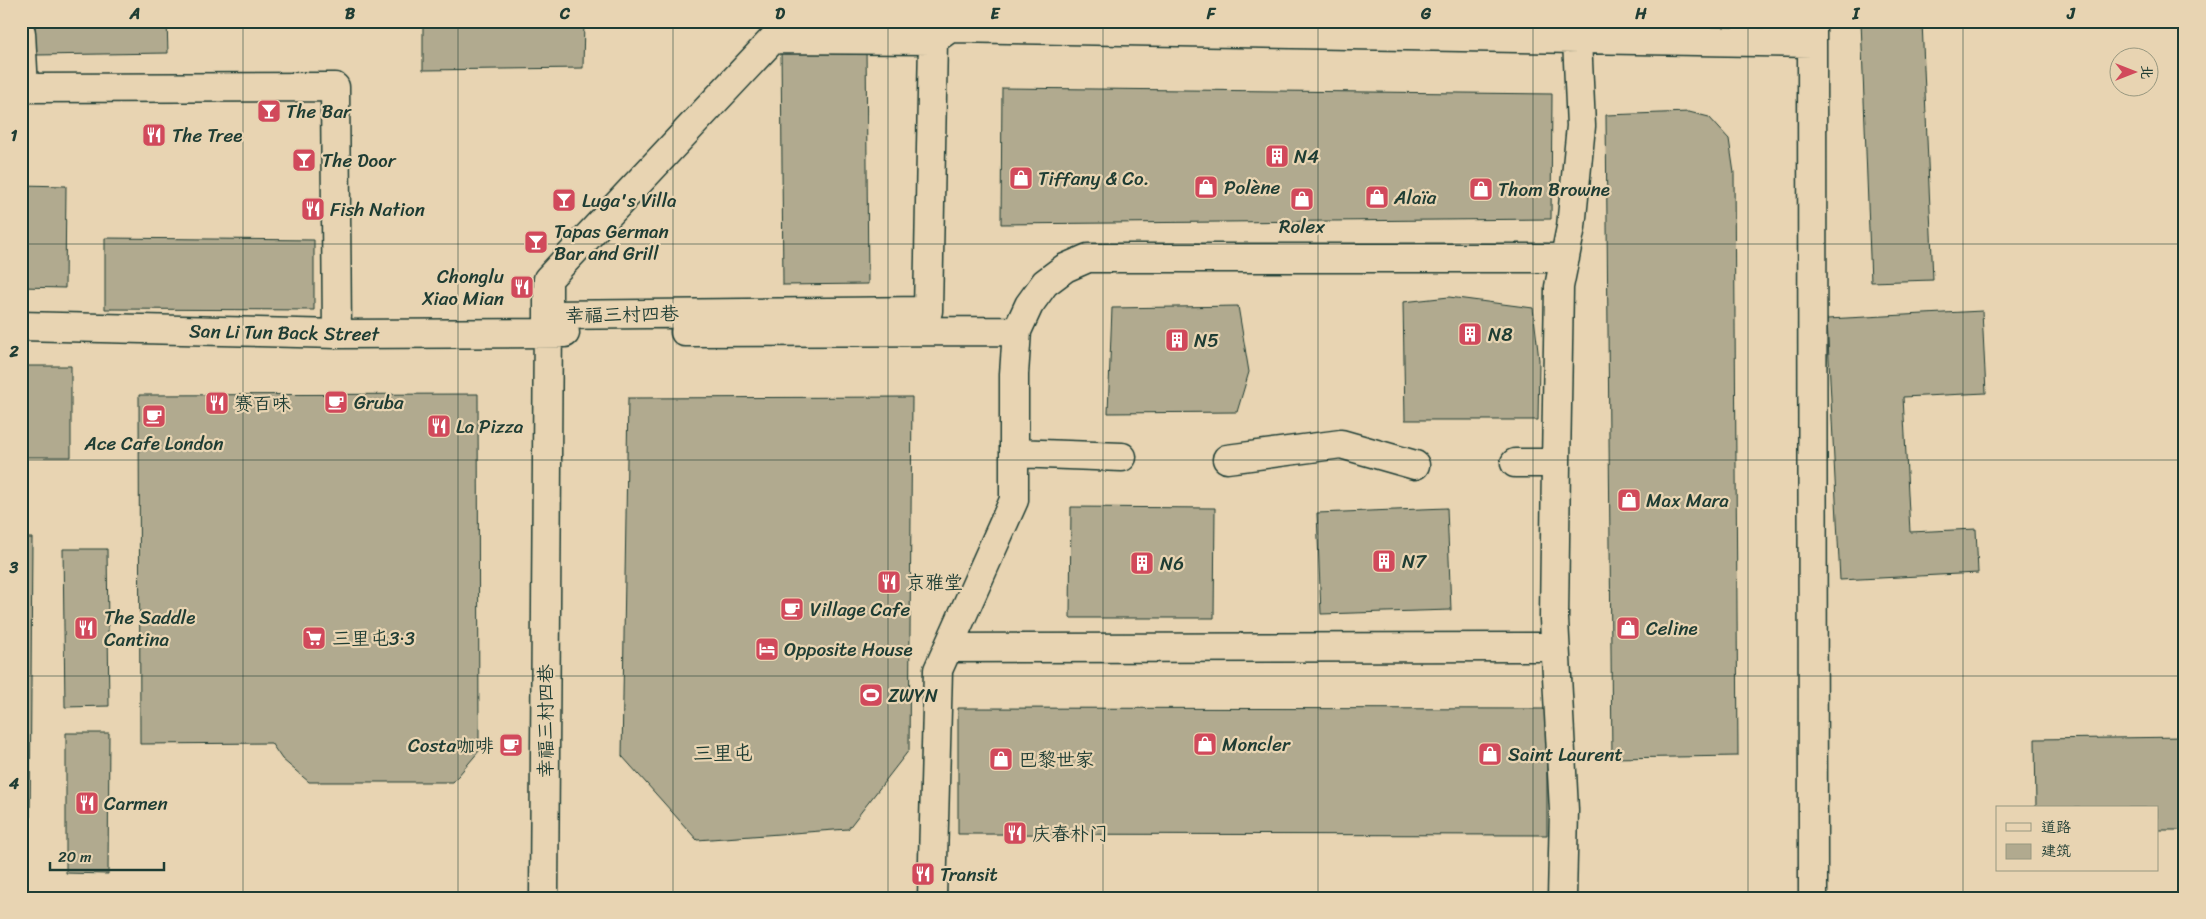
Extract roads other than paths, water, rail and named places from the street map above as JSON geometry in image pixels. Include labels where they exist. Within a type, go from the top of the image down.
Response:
[{"type":"street","points":[[945,30],[946,332]]},
{"type":"street","points":[[1017,331],[946,332],[547,324],[548,279],[773,39],[945,30],[1577,40],[1811,32],[1813,898]]},
{"type":"street","name":"幸福三村四巷","points":[[544,898],[547,324],[928,311],[945,30]]},
{"type":"street","points":[[21,34],[24,88],[335,87],[337,334]]},
{"type":"street","points":[[1562,898],[1564,810],[1555,647],[1559,287],[1570,227],[1581,126],[1577,40]]},
{"type":"street","points":[[932,898],[938,670],[1014,500],[1014,374],[1017,331],[1029,305],[1045,283],[1065,268],[1088,258],[1565,258]]},
{"type":"street","name":"San Li Tun Back Street","points":[[21,326],[337,334],[547,324]]},
{"type":"street","points":[[1227,459],[1341,444],[1415,465]]},
{"type":"street","points":[[1014,453],[1122,457]]},
{"type":"street","points":[[1515,463],[1556,463]]},
{"type":"street","points":[[948,648],[1555,647]]},
{"type":"place","name":"The Bar","points":[[269,111]]},
{"type":"place","name":"The Tree","points":[[154,135]]},
{"type":"place","name":"N4","points":[[1277,156]]},
{"type":"place","name":"The Door","points":[[304,160]]},
{"type":"place","name":"Tiffany & Co.","points":[[1021,178]]},
{"type":"place","name":"Polène","points":[[1206,187]]},
{"type":"place","name":"Thom Browne","points":[[1481,189]]},
{"type":"place","name":"Alaïa","points":[[1377,197]]},
{"type":"place","name":"Rolex","points":[[1302,199]]},
{"type":"place","name":"Luga's Villa","points":[[564,200]]},
{"type":"place","name":"Fish Nation","points":[[313,209]]},
{"type":"place","name":"Tapas German Bar and Grill","points":[[536,242]]},
{"type":"place","name":"Chonglu Xiao Mian","points":[[522,287]]},
{"type":"place","name":"N8","points":[[1470,334]]},
{"type":"place","name":"N5","points":[[1177,340]]},
{"type":"place","name":"Gruba","points":[[336,402]]},
{"type":"place","name":"赛百味","points":[[217,403]]},
{"type":"place","name":"Ace Cafe London","points":[[154,416]]},
{"type":"place","name":"La Pizza","points":[[439,426]]},
{"type":"place","name":"Max Mara","points":[[1629,500]]},
{"type":"place","name":"N7","points":[[1384,561]]},
{"type":"place","name":"N6","points":[[1142,563]]},
{"type":"place","name":"京雅堂","points":[[889,582]]},
{"type":"place","name":"Village Cafe","points":[[792,609]]},
{"type":"place","name":"The Saddle Cantina","points":[[86,628]]},
{"type":"place","name":"Celine","points":[[1628,628]]},
{"type":"place","name":"三里屯3·3","points":[[314,638]]},
{"type":"place","name":"Opposite House","points":[[767,649]]},
{"type":"place","name":"ZWYN","points":[[871,695]]},
{"type":"place","name":"Moncler","points":[[1205,744]]},
{"type":"place","name":"Costa咖啡","points":[[511,745]]},
{"type":"place","name":"Saint Laurent","points":[[1490,754]]},
{"type":"place","name":"巴黎世家","points":[[1001,759]]},
{"type":"place","name":"Carmen","points":[[87,803]]},
{"type":"place","name":"庆春朴门","points":[[1015,833]]},
{"type":"place","name":"Transit","points":[[923,874]]},
{"type":"district","name":"三里屯","points":[[723,753]]}]
